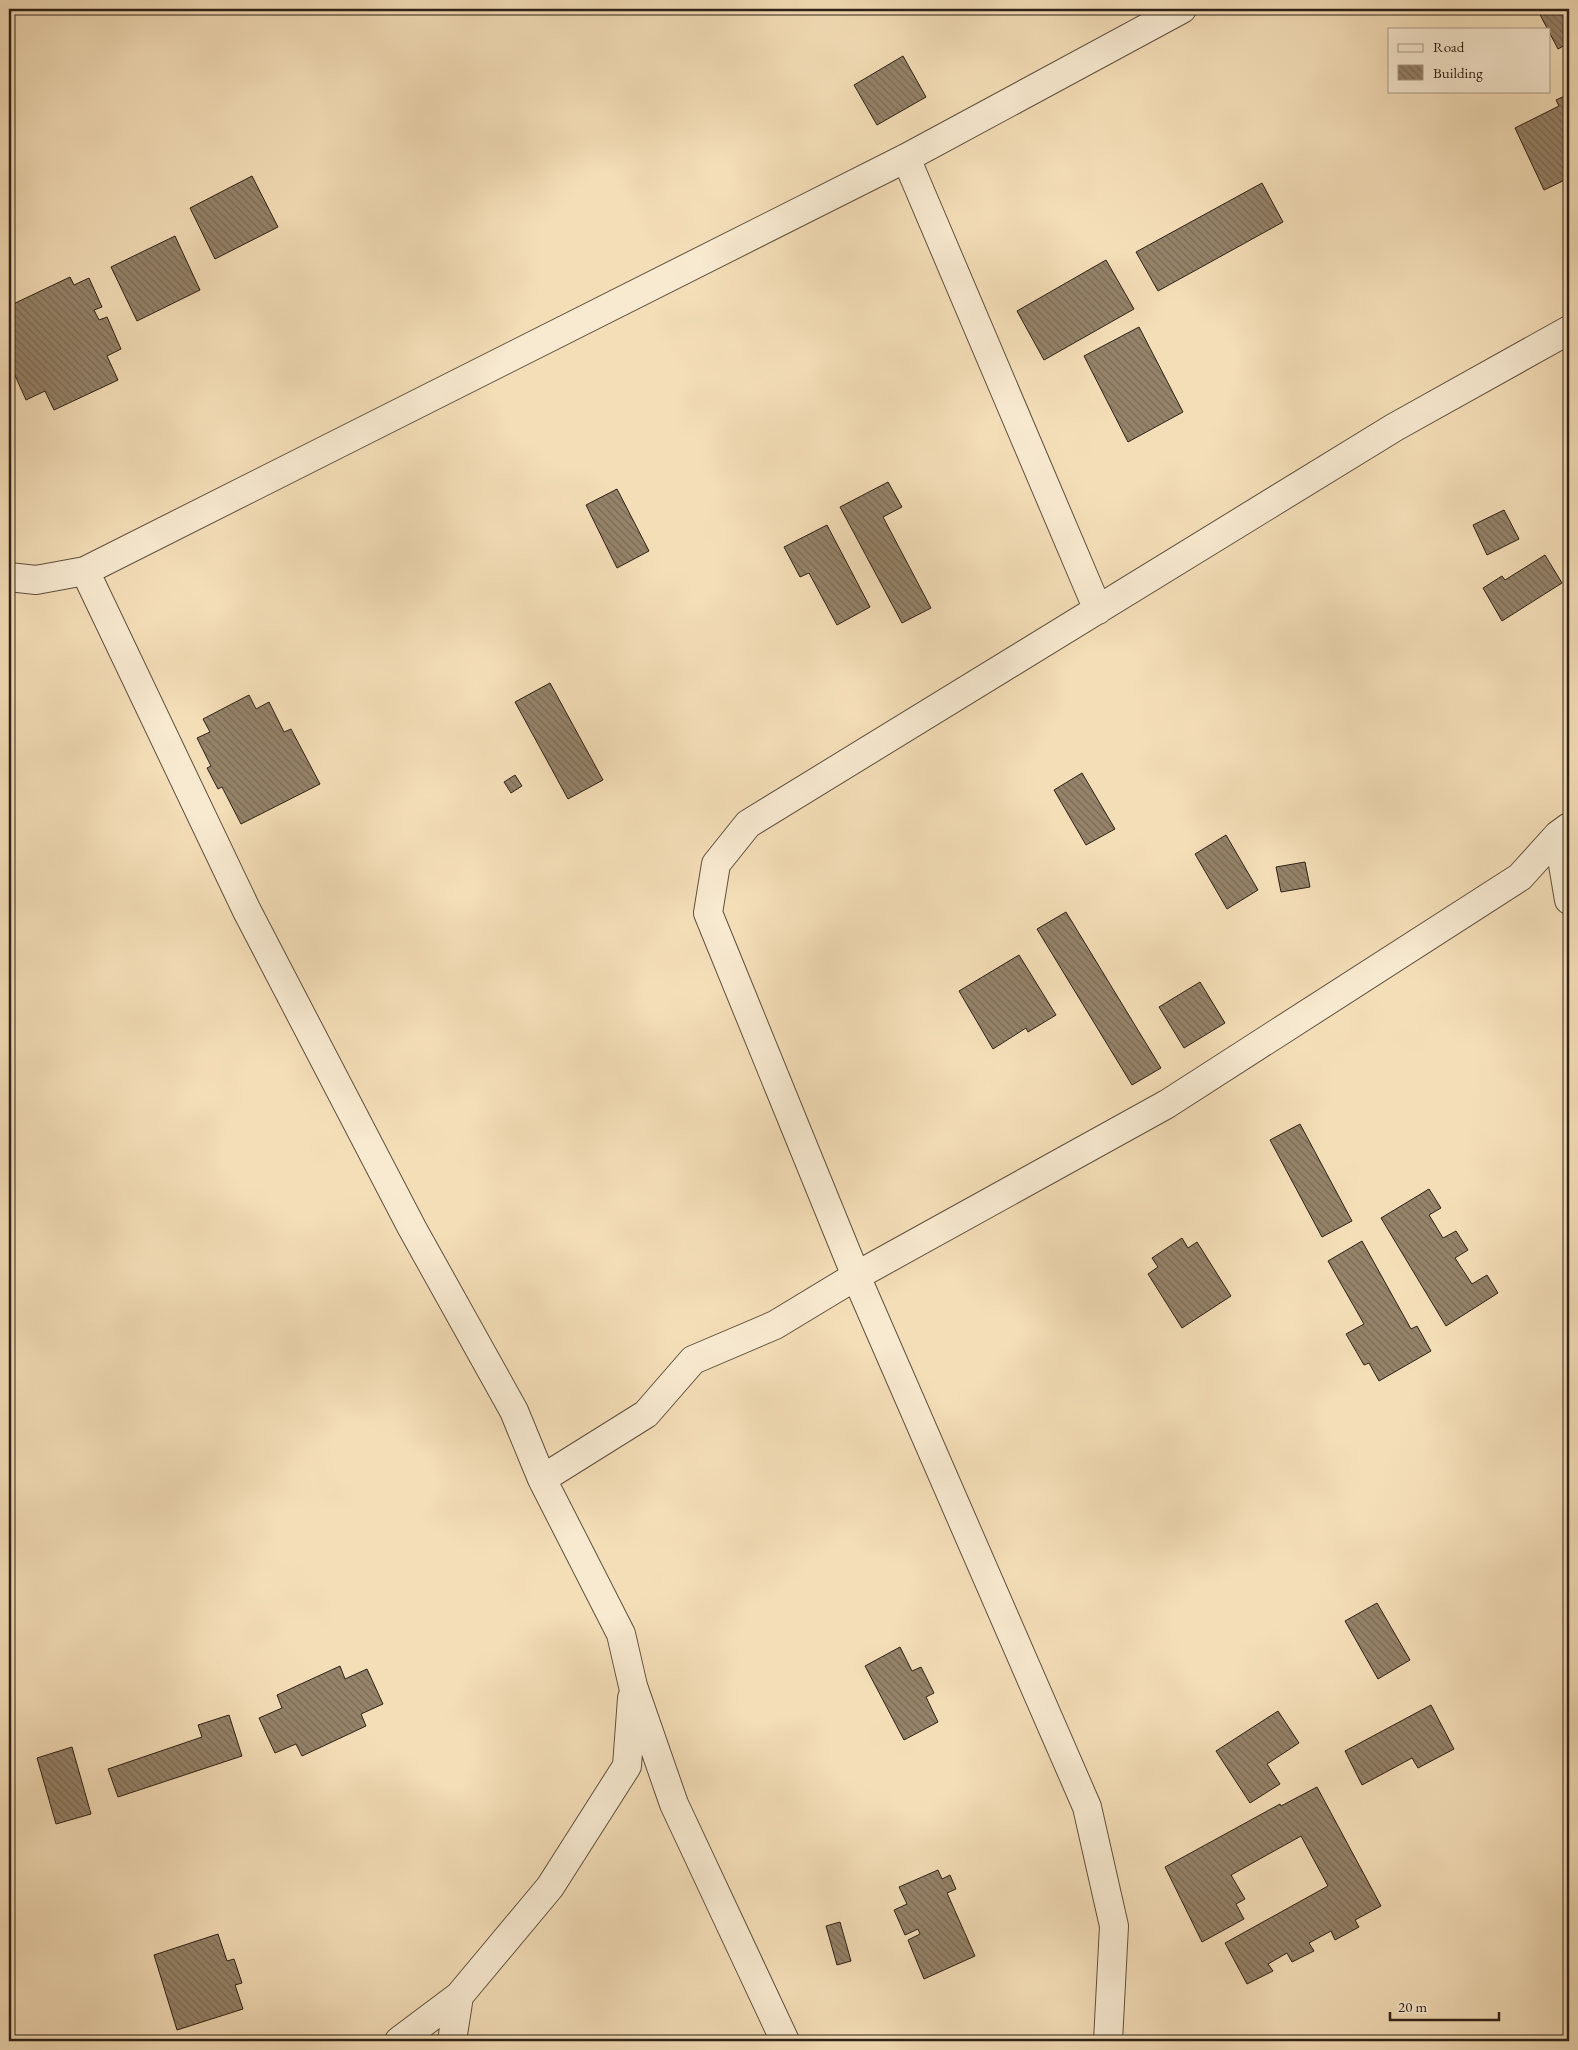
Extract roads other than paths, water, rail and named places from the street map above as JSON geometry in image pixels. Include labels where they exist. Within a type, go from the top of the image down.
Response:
[{"type":"street","points":[[9,577],[36,580],[85,571],[906,158],[1182,9]]},
{"type":"street","points":[[906,158],[1098,610]]},
{"type":"street","points":[[1108,2041],[1114,1926],[1087,1806],[856,1276],[708,913],[716,864],[748,824],[1395,427],[1569,330]]},
{"type":"street","points":[[85,571],[247,911],[412,1228],[514,1412],[542,1480],[621,1634],[633,1686],[674,1804],[785,2041]]},
{"type":"street","points":[[542,1480],[646,1414],[693,1360],[775,1325],[856,1276],[1167,1104],[1520,877],[1564,831]]},
{"type":"street","points":[[1564,831],[1569,900]]},
{"type":"street","points":[[399,2041],[459,1996],[550,1887],[627,1766],[633,1686]]},
{"type":"street","points":[[452,2041],[459,1996]]}]
